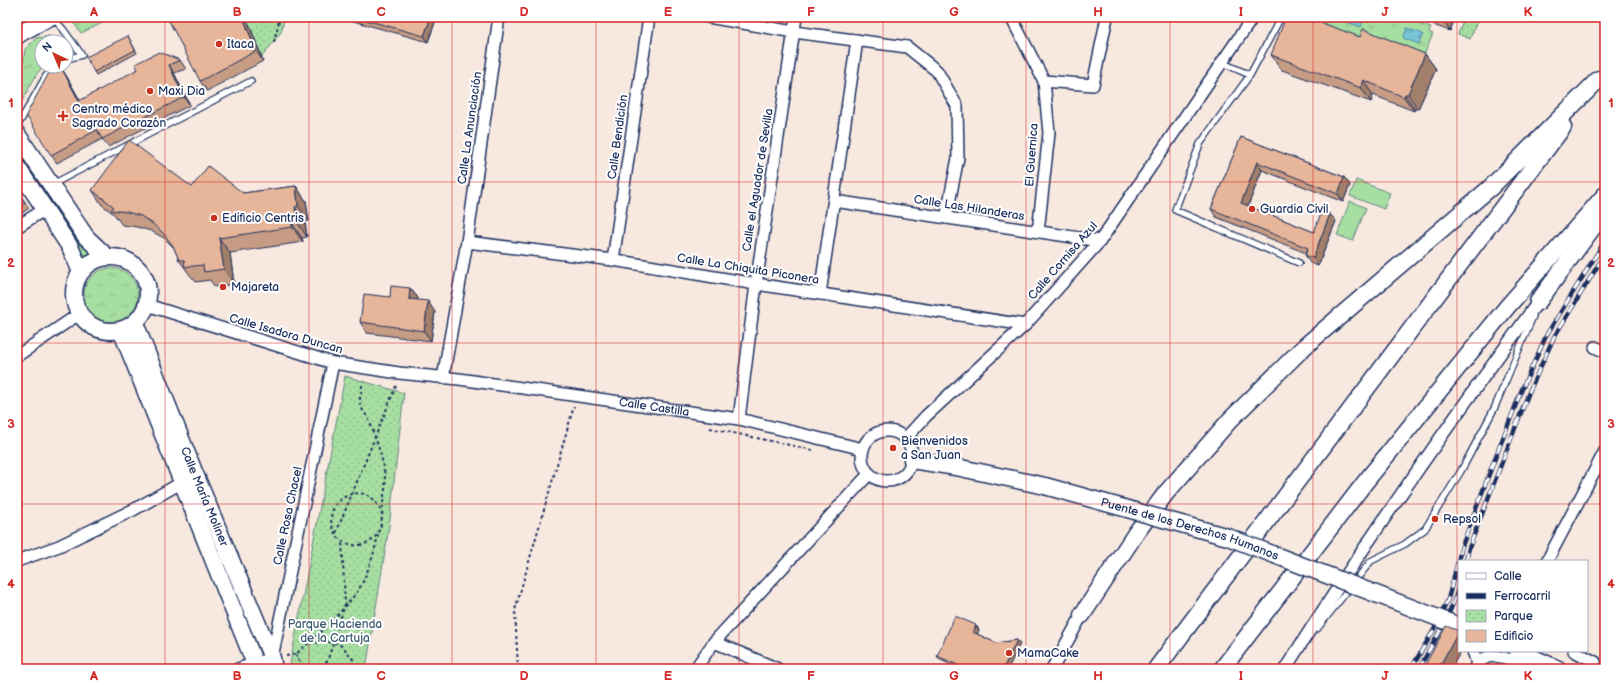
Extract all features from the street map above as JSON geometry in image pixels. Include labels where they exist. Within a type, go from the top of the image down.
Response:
[{"type":"main road","points":[[17,36],[51,17]]},
{"type":"main road","points":[[1082,615],[1136,533],[1166,493],[1230,420],[1304,347],[1490,188],[1602,75]]},
{"type":"main road","points":[[1156,669],[1602,75]]},
{"type":"main road","points":[[17,134],[86,237],[107,257]]},
{"type":"main road","points":[[17,167],[70,247],[81,272]]},
{"type":"main road","points":[[1222,669],[1366,481],[1507,307],[1605,195]]},
{"type":"main road","points":[[1538,302],[1605,211]]},
{"type":"main road","points":[[107,257],[120,257],[131,262],[140,270],[146,281],[148,293],[147,305],[142,315],[135,323],[121,330],[109,332],[97,329],[87,323],[79,314],[75,304],[73,292],[76,281],[88,264],[97,259],[107,257]]},
{"type":"main road","name":"Calle María Moliner","points":[[135,323],[273,664]]},
{"type":"main road","name":"Calle María Moliner","points":[[121,330],[181,482],[257,666]]},
{"type":"main road","name":"Puente de los Derechos Humanos","points":[[912,460],[956,467],[1045,486],[1228,537],[1458,626]]},
{"type":"main road","points":[[1508,654],[1558,669]]},
{"type":"street","name":"Calle La Anunciación","points":[[443,378],[467,242],[499,17]]},
{"type":"street","name":"Calle Bendición","points":[[613,260],[650,17]]},
{"type":"street","points":[[708,17],[794,32],[907,47],[937,71],[957,106],[958,158],[946,218]]},
{"type":"street","name":"Calle el Aguador de Sevilla","points":[[739,419],[756,284],[796,17]]},
{"type":"street","points":[[1011,17],[1044,80],[1093,85],[1107,17]]},
{"type":"street","name":"Calle Cornisa Azul","points":[[905,439],[926,416],[1025,325],[1100,241],[1253,17]]},
{"type":"street","points":[[820,294],[857,40]]},
{"type":"street","name":"El Guernica","points":[[1038,232],[1049,133],[1044,80]]},
{"type":"street","name":"Calle Las Hilanderas","points":[[834,201],[1100,241]]},
{"type":"street","points":[[17,227],[45,209]]},
{"type":"street","name":"Calle La Chiquita Piconera","points":[[467,242],[613,260],[756,284],[1025,325]]},
{"type":"street","points":[[1287,665],[1449,424],[1538,302]]},
{"type":"street","name":"Calle Isadora Duncan","points":[[147,305],[333,363],[443,378]]},
{"type":"street","points":[[17,356],[79,314]]},
{"type":"street","points":[[1595,347],[1605,352]]},
{"type":"street","name":"Calle Rosa Chacel","points":[[273,664],[333,363]]},
{"type":"street","name":"Calle Castilla","points":[[443,378],[578,395],[739,419],[863,449]]},
{"type":"street","points":[[884,431],[899,434],[905,439],[910,445],[912,460],[905,474],[891,481],[883,481],[870,474],[863,462],[863,449],[870,438],[884,431]]},
{"type":"street","points":[[1548,560],[1605,451]]},
{"type":"street","points":[[17,561],[73,539],[135,509],[195,474]]},
{"type":"street","points":[[695,669],[714,642],[870,474]]},
{"type":"street","points":[[1052,669],[1082,615]]},
{"type":"street","points":[[714,642],[778,669]]},
{"type":"street","points":[[1473,652],[1476,666],[1487,657],[1508,654],[1533,669]]},
{"type":"street","points":[[1576,652],[1595,662],[1595,669]]},
{"type":"street","points":[[238,669],[273,664]]},
{"type":"lane","points":[[51,17],[67,34]]},
{"type":"lane","points":[[1281,17],[1250,75],[1200,144],[1175,210],[1299,263]]},
{"type":"lane","points":[[74,44],[82,55],[74,57]]},
{"type":"lane","points":[[1223,63],[1250,75]]},
{"type":"lane","points":[[17,127],[48,74]]},
{"type":"lane","points":[[51,185],[251,81]]},
{"type":"lane","points":[[1287,665],[1371,561],[1405,544],[1425,528],[1461,471],[1494,408],[1538,302]]},
{"type":"path","points":[[274,42],[280,17]]},
{"type":"path","points":[[362,385],[360,404],[369,420],[375,436],[386,480],[382,524],[378,533],[373,539],[358,545],[349,544],[342,541],[335,535],[330,522],[332,509],[340,498],[353,493],[366,495],[377,503],[382,515]]},
{"type":"path","points":[[335,535],[396,386]]},
{"type":"path","points":[[518,669],[515,610],[578,395]]},
{"type":"path","points":[[273,664],[296,654],[309,643],[358,591],[376,550],[378,533]]},
{"type":"path","points":[[324,669],[334,642],[344,606],[342,541]]},
{"type":"path","points":[[309,643],[334,642],[344,646],[354,661],[352,669]]},
{"type":"path","points":[[296,654],[303,669]]},
{"type":"green space","points":[[84,17],[115,17],[81,33],[73,22]]},
{"type":"green space","points":[[246,17],[285,17],[281,32],[262,57]]},
{"type":"green space","points":[[1305,17],[1401,17],[1431,28],[1429,32],[1433,34],[1422,60],[1368,49]]},
{"type":"green space","points":[[1465,17],[1479,17],[1470,39],[1458,34]]},
{"type":"green space","points":[[34,40],[34,74],[37,74],[17,110],[17,81],[24,58],[25,49]]},
{"type":"green space","points":[[17,147],[82,246],[92,253],[86,255],[82,260],[78,248],[17,155]]},
{"type":"green space","points":[[1356,180],[1390,193],[1384,209],[1350,196]]},
{"type":"green space","points":[[1350,201],[1366,208],[1353,241],[1337,235]]},
{"type":"green space","points":[[111,268],[121,270],[130,276],[136,285],[138,295],[136,305],[130,314],[121,320],[111,322],[101,320],[92,314],[86,305],[84,295],[86,285],[92,276],[101,270]]},
{"type":"green space","name":"Parque Hacienda de la Cartuja","points":[[345,376],[404,393],[389,527],[366,669],[291,669],[290,664]]},
{"type":"water","points":[[1333,17],[1364,17],[1361,27]]},
{"type":"water","points":[[1407,28],[1423,34],[1419,44],[1403,38]]},
{"type":"building","name":"Itaca","points":[[167,17],[243,17],[256,51],[200,81]]},
{"type":"building","points":[[355,17],[431,17],[424,36]]},
{"type":"building","points":[[1286,17],[1306,17],[1360,37],[1363,29],[1425,54],[1408,94],[1405,94],[1404,97],[1363,80],[1361,88],[1271,55]]},
{"type":"building","points":[[128,36],[135,50],[94,72],[86,57]]},
{"type":"building","points":[[159,52],[180,60],[169,65],[184,97],[102,139],[97,130],[51,155],[26,115],[48,74],[65,74],[79,101],[138,69],[135,64]]},
{"type":"building","points":[[1241,137],[1344,177],[1338,194],[1257,162],[1241,203],[1314,232],[1322,211],[1330,214],[1313,258],[1305,255],[1308,248],[1211,209]]},
{"type":"building","name":"Edificio Centris","points":[[129,140],[192,187],[208,166],[243,193],[296,186],[298,206],[295,207],[297,222],[292,223],[292,227],[219,238],[224,269],[204,272],[203,265],[185,267],[184,260],[179,260],[173,246],[164,234],[153,224],[141,216],[111,210],[114,207],[92,190]]},
{"type":"building","points":[[17,191],[25,203],[17,209]]},
{"type":"building","points":[[391,286],[410,288],[409,299],[428,301],[424,331],[360,322],[364,294],[390,297]]},
{"type":"building","points":[[955,616],[976,625],[973,632],[996,643],[1017,640],[1003,669],[956,669],[958,665],[937,656]]},
{"type":"building","points":[[1446,626],[1458,631],[1438,669],[1423,669]]},
{"type":"railway","points":[[1458,560],[1462,546],[1522,389],[1547,334],[1605,241]]},
{"type":"railway","points":[[1466,560],[1469,548],[1529,392],[1554,337],[1605,254]]},
{"type":"railway","points":[[1411,669],[1435,628],[1448,599],[1458,561]]},
{"type":"railway","points":[[1419,669],[1446,619],[1458,589]]},
{"type":"place","name":"Itaca","points":[[219,44]]},
{"type":"place","name":"Maxi Dia","points":[[150,91]]},
{"type":"place","name":"Centro médico Sagrado Corazón","points":[[63,116]]},
{"type":"place","name":"Guardia Civil","points":[[1252,209]]},
{"type":"place","name":"Edificio Centris","points":[[214,218]]},
{"type":"place","name":"Majareta","points":[[223,287]]},
{"type":"place","name":"Bienvenidos a San Juan","points":[[893,448]]},
{"type":"place","name":"Repsol","points":[[1435,519]]},
{"type":"place","name":"MamaCake","points":[[1009,653]]}]
